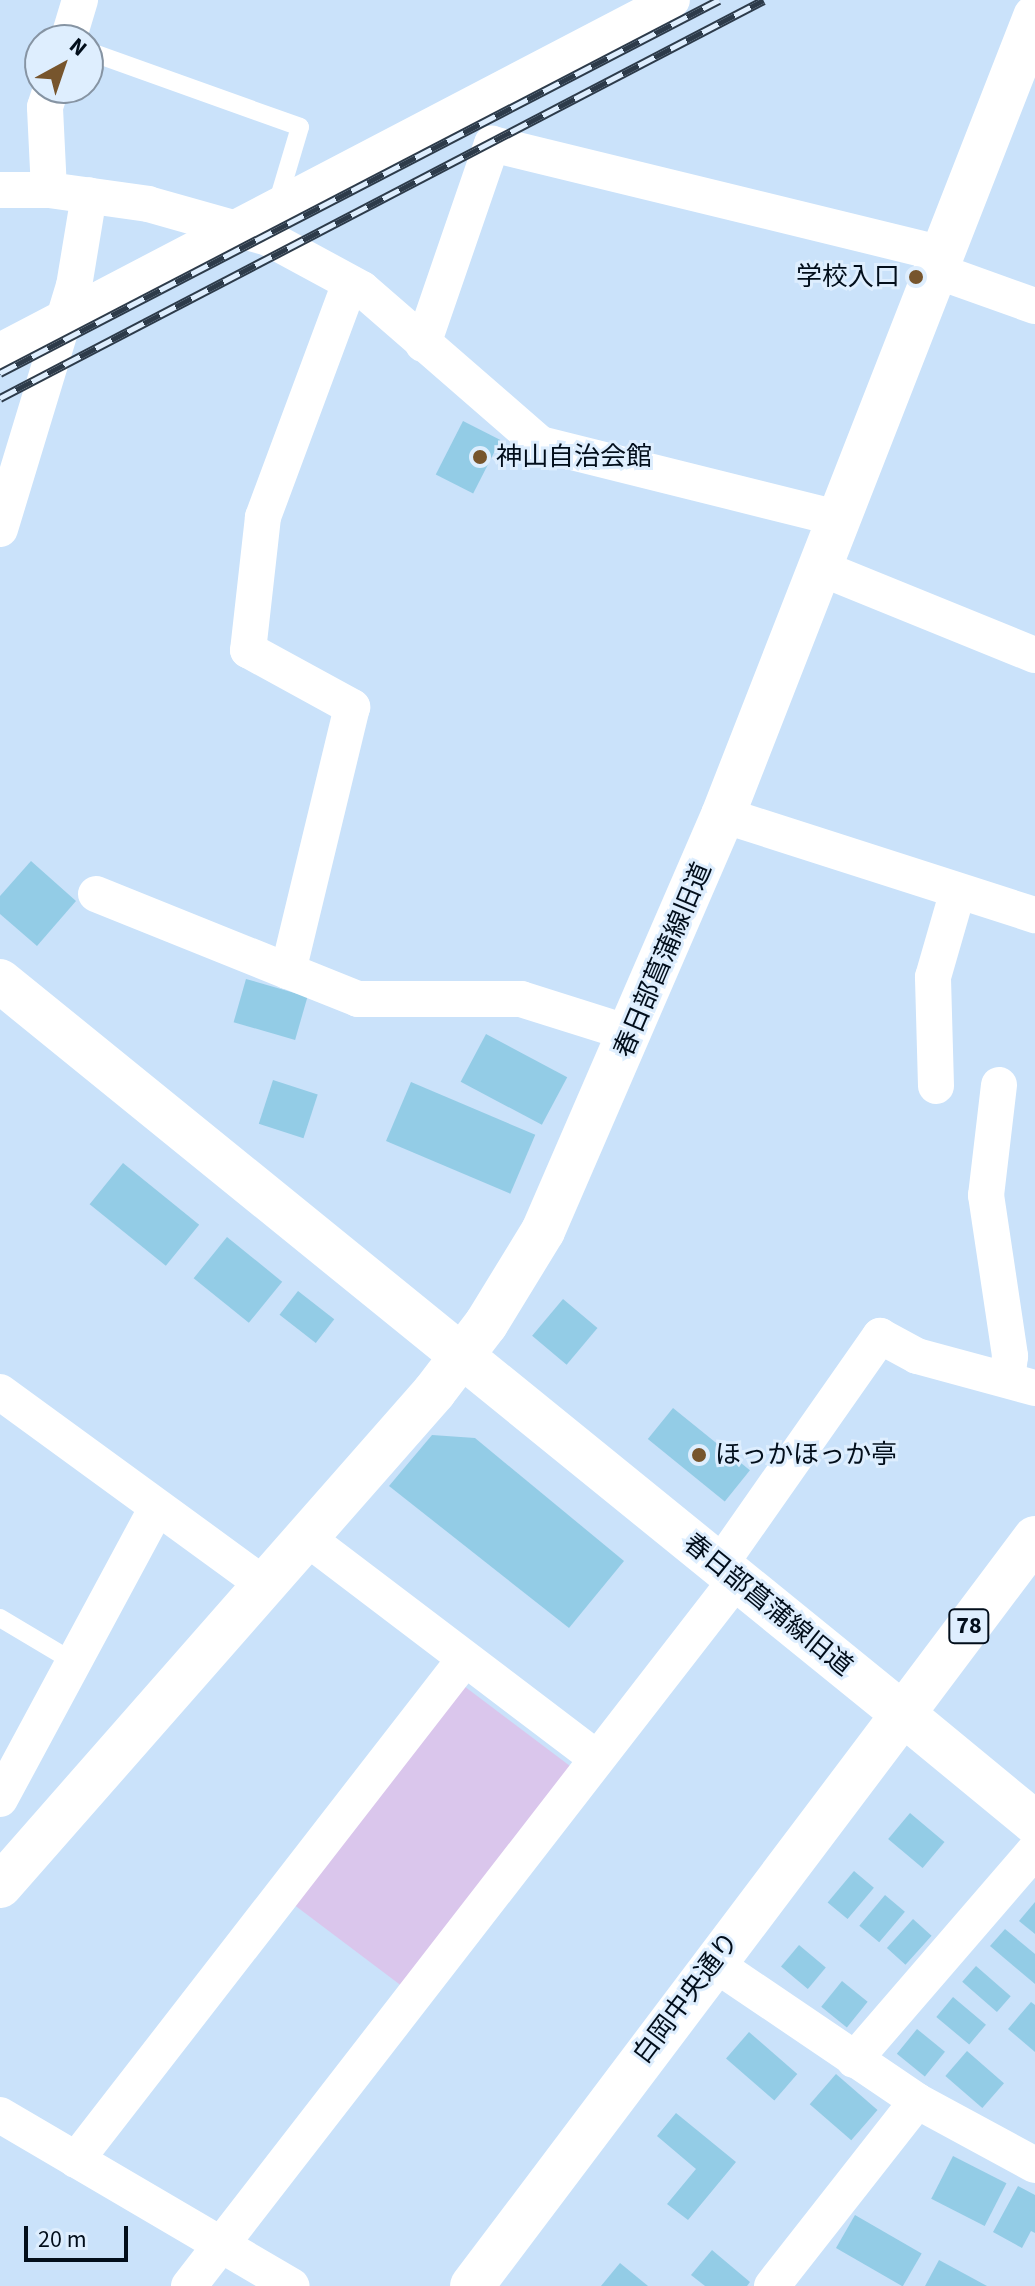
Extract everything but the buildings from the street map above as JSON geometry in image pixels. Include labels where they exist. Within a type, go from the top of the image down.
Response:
[{"type":"street","points":[[73,24],[80,0]]},
{"type":"street","points":[[0,351],[672,0]]},
{"type":"street","name":"春日部菖蒲線旧道","points":[[1035,17],[723,815],[632,1034],[543,1231],[462,1357],[1035,1823]]},
{"type":"street","points":[[46,104],[49,190]]},
{"type":"street","points":[[423,344],[492,144],[940,263],[1035,306]]},
{"type":"street","points":[[0,190],[49,190],[148,204],[268,238],[350,283],[540,444],[837,518]]},
{"type":"street","points":[[0,529],[65,317],[89,195]]},
{"type":"street","points":[[288,971],[352,707],[248,650],[263,517],[350,283]]},
{"type":"street","points":[[818,567],[1035,655]]},
{"type":"street","points":[[723,815],[957,894],[1035,915]]},
{"type":"street","points":[[96,894],[358,999],[521,999],[632,1034]]},
{"type":"street","points":[[936,1086],[933,977],[957,894]]},
{"type":"street","points":[[0,981],[462,1357],[308,1539],[0,1886]]},
{"type":"street","points":[[999,1085],[986,1195],[1010,1356],[1021,1383]]},
{"type":"street","points":[[189,2286],[597,1758],[728,1573],[880,1336],[917,1356],[1021,1383]]},
{"type":"street","points":[[0,1392],[265,1585]]},
{"type":"street","points":[[0,1799],[157,1508]]},
{"type":"street","name":"78","points":[[903,1714],[1035,1538]]},
{"type":"street","points":[[308,1539],[463,1661],[597,1758]]},
{"type":"street","points":[[76,2160],[463,1661]]},
{"type":"street","name":"白岡中央通り","points":[[472,2286],[712,1962],[903,1714]]},
{"type":"street","points":[[854,2060],[1035,1850]]},
{"type":"street","points":[[712,1962],[917,2101],[1035,2165]]},
{"type":"street","points":[[789,2281],[917,2101]]},
{"type":"street","points":[[0,2115],[291,2286]]},
{"type":"lane","points":[[104,57],[300,127],[276,209]]},
{"type":"lane","points":[[0,1618],[72,1661]]},
{"type":"shaded area","points":[[460,1683],[573,1768],[407,1990],[293,1904]]},
{"type":"railway","points":[[0,373],[719,0]]},
{"type":"railway","points":[[0,398],[764,0]]},
{"type":"place","name":"学校入口","points":[[916,277]]},
{"type":"place","name":"神山自治会館","points":[[480,457]]},
{"type":"place","name":"ほっかほっか亭","points":[[699,1455]]}]
